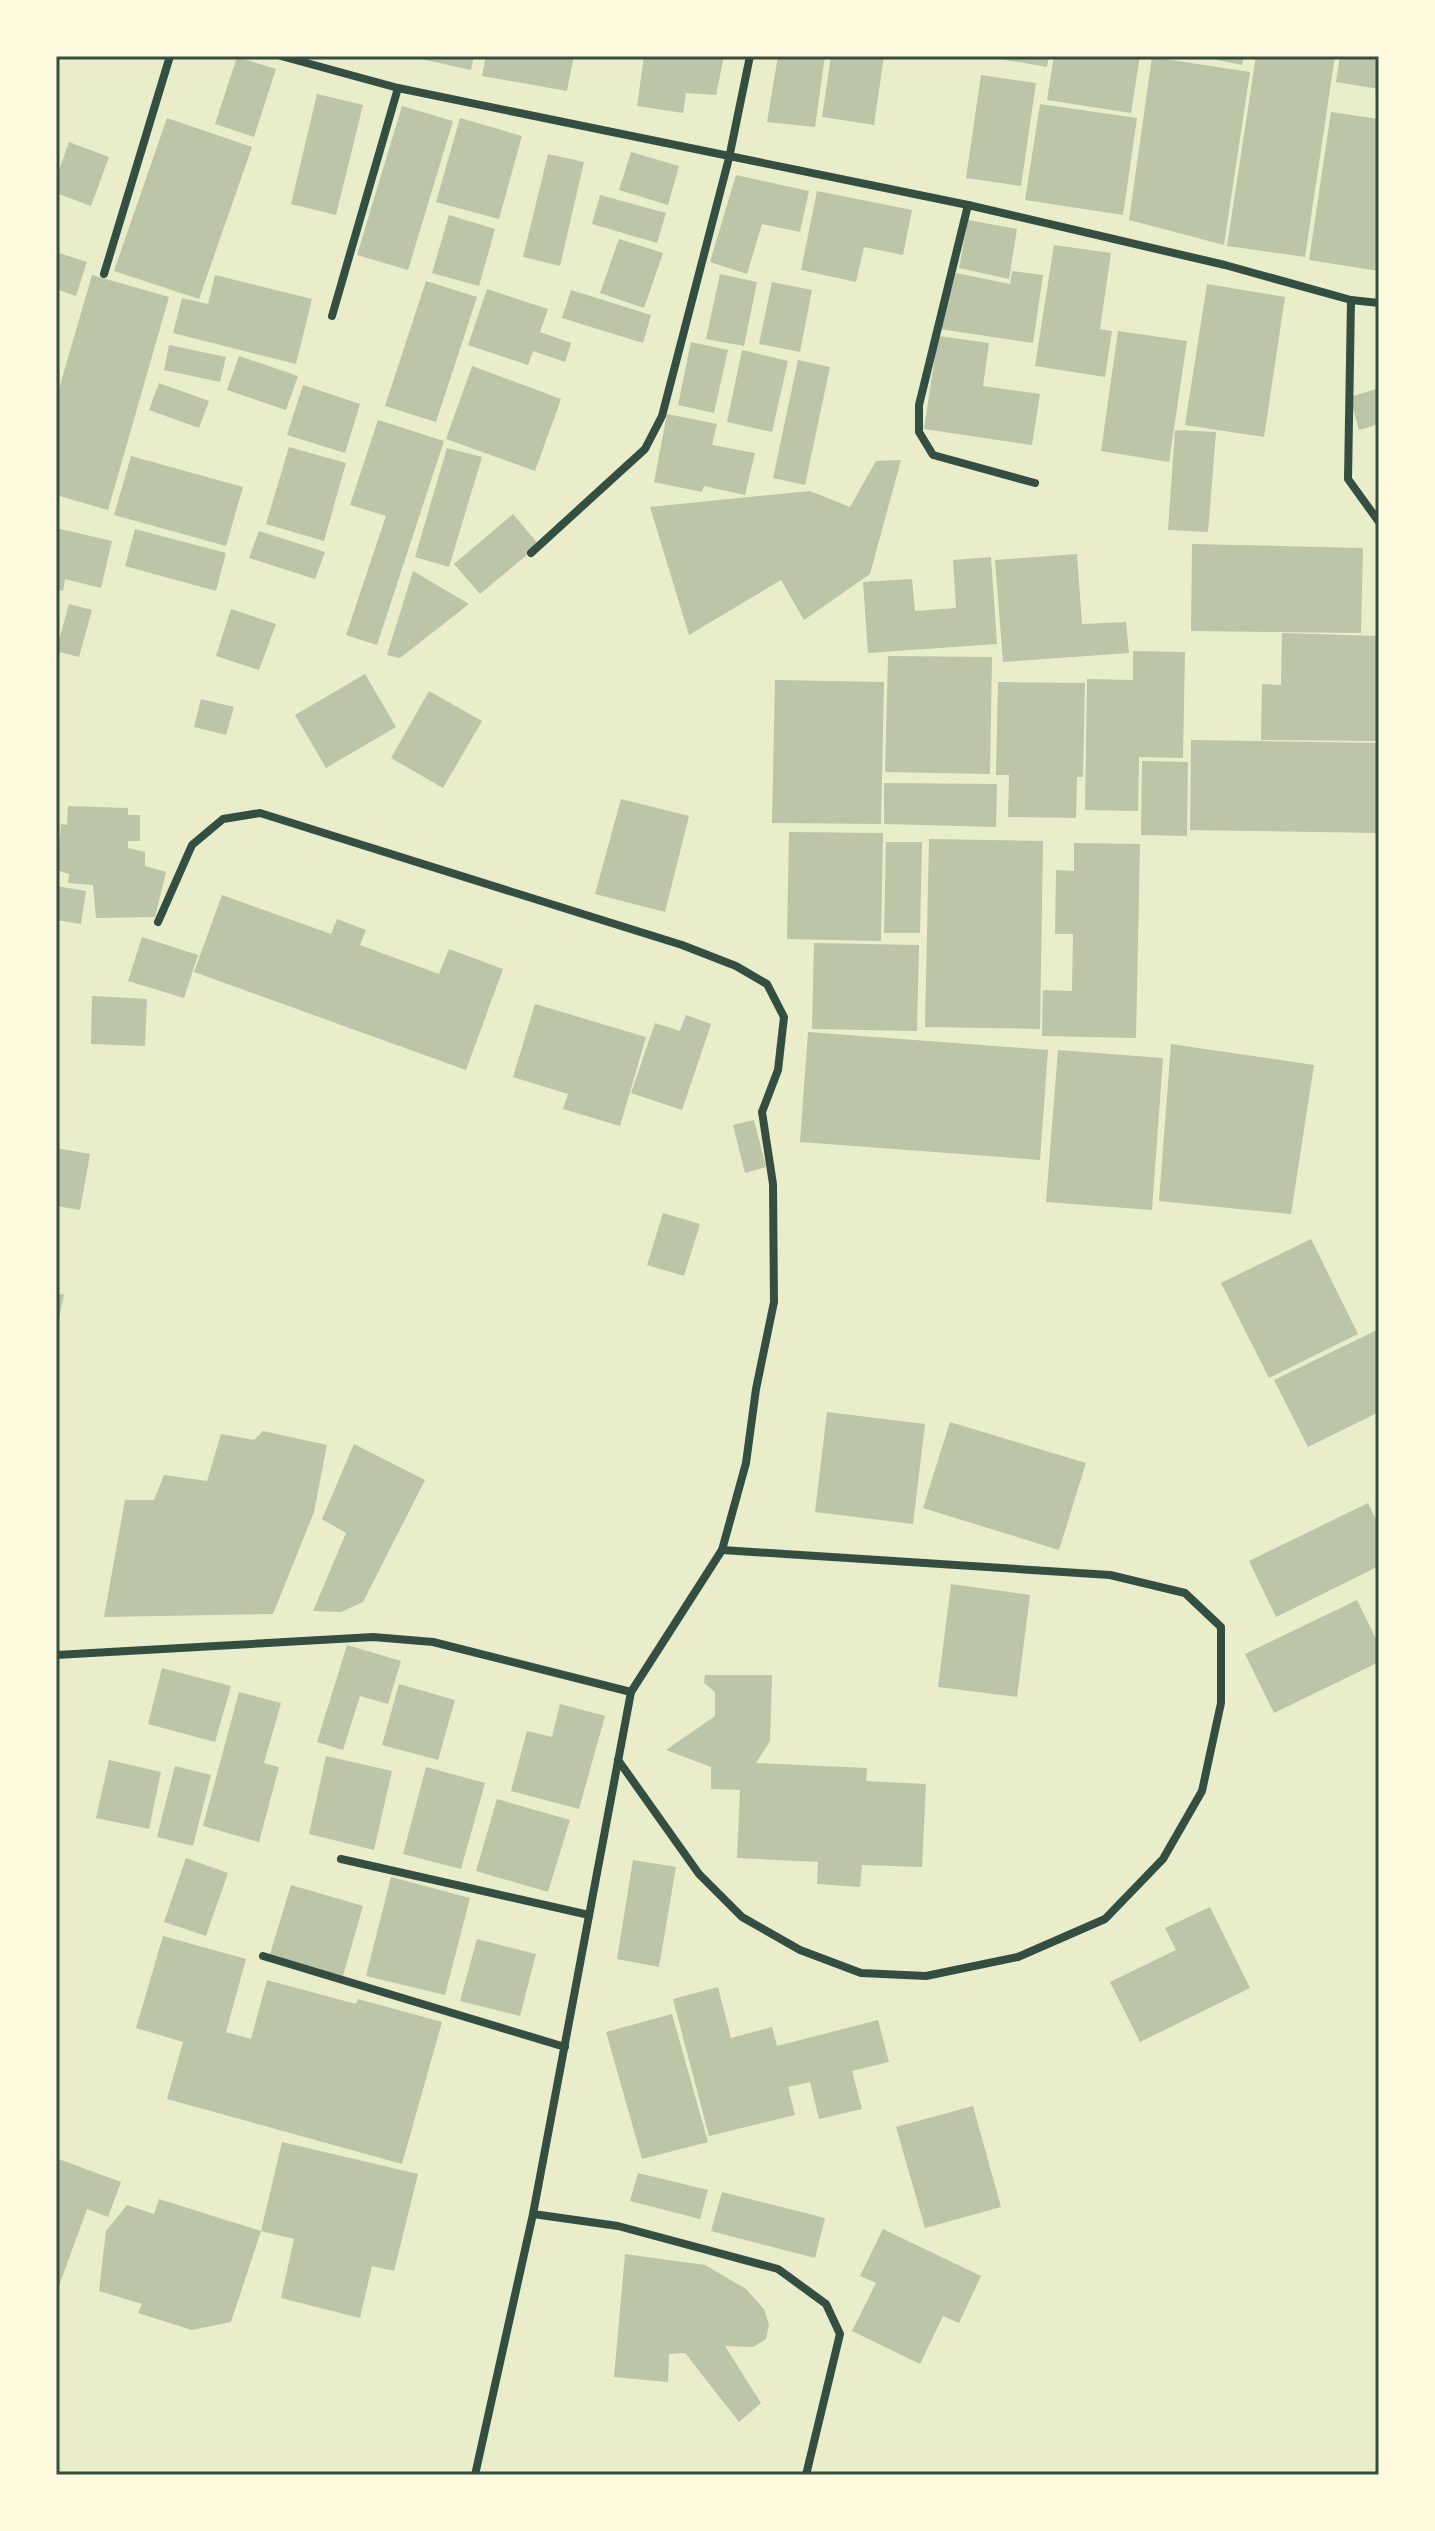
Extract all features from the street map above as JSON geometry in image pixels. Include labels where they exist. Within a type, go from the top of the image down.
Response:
[{"type":"street","points":[[104,274],[170,56]]},
{"type":"street","points":[[281,56],[398,88],[968,205],[1225,265],[1351,300],[1379,303]]},
{"type":"street","points":[[531,553],[645,449],[662,416],[729,158],[750,56]]},
{"type":"street","points":[[332,316],[398,88]]},
{"type":"street","points":[[968,205],[919,405],[919,432],[933,455],[1035,483]]},
{"type":"street","points":[[1351,300],[1348,479],[1379,522]]},
{"type":"street","points":[[158,922],[192,845],[223,819],[260,813],[682,945],[736,966],[767,984],[784,1017],[778,1070],[762,1112],[773,1184],[774,1302],[756,1389],[746,1463],[722,1550],[631,1692],[533,2214],[475,2475]]},
{"type":"street","points":[[618,1760],[699,1874],[742,1917],[800,1950],[861,1973],[926,1976],[1018,1957],[1105,1919],[1163,1859],[1202,1791],[1221,1703],[1221,1627],[1185,1593],[1110,1575],[722,1550]]},
{"type":"street","points":[[56,1655],[373,1637],[433,1642],[631,1692]]},
{"type":"street","points":[[341,1859],[589,1915]]},
{"type":"street","points":[[263,1956],[565,2047]]},
{"type":"street","points":[[533,2214],[618,2226],[778,2269],[826,2304],[840,2334],[806,2475]]},
{"type":"building","points":[[422,56],[474,56],[471,70],[421,59]]},
{"type":"building","points":[[486,56],[574,56],[567,91],[482,76]]},
{"type":"building","points":[[644,56],[724,56],[716,95],[686,93],[683,113],[637,106]]},
{"type":"building","points":[[778,56],[825,56],[815,127],[767,122]]},
{"type":"building","points":[[831,56],[884,56],[874,125],[822,117]]},
{"type":"building","points":[[984,56],[1049,56],[1047,67]]},
{"type":"building","points":[[1054,56],[1140,56],[1131,113],[1047,100]]},
{"type":"building","points":[[1198,56],[1244,56],[1242,65]]},
{"type":"building","points":[[1256,56],[1335,56],[1305,257],[1227,246]]},
{"type":"building","points":[[1340,56],[1379,56],[1379,89],[1336,82]]},
{"type":"building","points":[[237,57],[276,69],[254,137],[215,124]]},
{"type":"building","points":[[1152,57],[1250,72],[1224,245],[1129,220]]},
{"type":"building","points":[[981,75],[1036,83],[1021,186],[966,178]]},
{"type":"building","points":[[317,94],[363,105],[336,215],[291,204]]},
{"type":"building","points":[[1040,104],[1137,118],[1123,215],[1025,200]]},
{"type":"building","points":[[402,106],[453,121],[408,270],[357,255]]},
{"type":"building","points":[[1331,112],[1379,119],[1379,271],[1309,260]]},
{"type":"building","points":[[167,118],[252,147],[199,299],[114,271]]},
{"type":"building","points":[[460,118],[522,136],[499,219],[436,202]]},
{"type":"building","points":[[69,142],[109,157],[91,206],[56,193],[56,179]]},
{"type":"building","points":[[631,152],[679,166],[668,205],[619,190]]},
{"type":"building","points":[[548,154],[584,162],[560,266],[523,257]]},
{"type":"building","points":[[736,175],[809,191],[800,232],[762,224],[747,274],[710,262]]},
{"type":"building","points":[[817,191],[912,210],[903,255],[864,247],[856,282],[801,270]]},
{"type":"building","points":[[600,195],[666,213],[657,243],[592,224]]},
{"type":"building","points":[[449,215],[495,229],[479,286],[432,273]]},
{"type":"building","points":[[968,220],[1017,229],[1009,279],[959,268]]},
{"type":"building","points":[[619,239],[663,253],[644,308],[600,293]]},
{"type":"building","points":[[1054,245],[1111,253],[1100,329],[1112,331],[1105,377],[1035,366]]},
{"type":"building","points":[[56,252],[87,262],[76,296],[56,289]]},
{"type":"building","points":[[1012,271],[1043,275],[1033,343],[940,329],[956,273],[1010,284]]},
{"type":"building","points":[[720,274],[757,282],[744,346],[706,339]]},
{"type":"building","points":[[92,275],[169,297],[108,510],[56,495],[56,399]]},
{"type":"building","points":[[215,275],[312,299],[296,364],[173,333],[182,298],[208,304]]},
{"type":"building","points":[[426,281],[477,297],[436,422],[385,406]]},
{"type":"building","points":[[772,282],[812,290],[800,352],[759,344]]},
{"type":"building","points":[[1207,284],[1285,297],[1264,437],[1185,425]]},
{"type":"building","points":[[487,289],[548,309],[540,332],[571,343],[565,362],[533,351],[528,365],[468,345]]},
{"type":"building","points":[[571,290],[651,315],[643,343],[562,318]]},
{"type":"building","points":[[1118,331],[1187,341],[1169,462],[1101,451]]},
{"type":"building","points":[[938,336],[989,343],[983,386],[1040,394],[1032,445],[924,429]]},
{"type":"building","points":[[691,342],[728,350],[714,413],[678,405]]},
{"type":"building","points":[[169,345],[226,357],[220,382],[164,370]]},
{"type":"building","points":[[742,350],[788,361],[772,432],[727,422]]},
{"type":"building","points":[[239,356],[298,376],[286,410],[227,390]]},
{"type":"building","points":[[798,360],[830,367],[805,485],[773,478]]},
{"type":"building","points":[[472,366],[561,399],[535,471],[446,439]]},
{"type":"building","points":[[159,383],[209,401],[199,428],[149,410]]},
{"type":"building","points":[[303,385],[360,404],[345,453],[287,435]]},
{"type":"building","points":[[1379,388],[1379,424],[1359,430],[1350,397]]},
{"type":"building","points":[[667,414],[717,424],[712,445],[755,453],[745,495],[704,486],[702,492],[654,482]]},
{"type":"building","points":[[378,420],[444,441],[377,645],[346,635],[386,516],[350,505]]},
{"type":"building","points":[[1175,430],[1216,432],[1208,532],[1168,530]]},
{"type":"building","points":[[289,447],[346,463],[324,541],[266,524]]},
{"type":"building","points":[[447,448],[482,457],[449,567],[415,557]]},
{"type":"building","points":[[131,456],[243,487],[226,546],[114,515]]},
{"type":"building","points":[[901,460],[870,574],[804,620],[781,580],[689,635],[650,507],[810,491],[850,507],[876,461]]},
{"type":"building","points":[[513,514],[539,545],[480,594],[454,564]]},
{"type":"building","points":[[56,528],[112,541],[101,588],[65,579],[63,591],[56,589]]},
{"type":"building","points":[[135,529],[226,553],[216,591],[125,566]]},
{"type":"building","points":[[259,531],[325,552],[315,579],[249,558]]},
{"type":"building","points":[[1192,544],[1363,548],[1361,633],[1191,631]]},
{"type":"building","points":[[1077,554],[1082,624],[1126,622],[1129,653],[1003,662],[995,560]]},
{"type":"building","points":[[991,557],[997,644],[868,653],[863,582],[912,579],[915,611],[956,608],[953,560]]},
{"type":"building","points":[[413,571],[469,604],[400,658],[387,655]]},
{"type":"building","points":[[69,604],[92,610],[79,657],[56,651]]},
{"type":"building","points":[[231,609],[276,624],[259,670],[216,656]]},
{"type":"building","points":[[1282,633],[1379,636],[1379,741],[1261,740],[1262,684],[1281,685]]},
{"type":"building","points":[[1133,651],[1185,652],[1183,758],[1139,757],[1138,811],[1085,810],[1087,679],[1133,680]]},
{"type":"building","points":[[888,656],[992,657],[990,774],[885,772]]},
{"type":"building","points":[[365,674],[396,727],[326,768],[295,715]]},
{"type":"building","points":[[775,680],[884,682],[881,824],[772,823]]},
{"type":"building","points":[[998,682],[1085,683],[1083,777],[1077,777],[1076,818],[1008,817],[1009,775],[996,775]]},
{"type":"building","points":[[429,691],[482,721],[443,788],[391,758]]},
{"type":"building","points":[[201,699],[234,707],[226,735],[194,727]]},
{"type":"building","points":[[1191,740],[1379,743],[1379,833],[1190,830]]},
{"type":"building","points":[[1142,761],[1188,762],[1187,836],[1141,835]]},
{"type":"building","points":[[884,783],[997,784],[996,827],[884,824]]},
{"type":"building","points":[[621,799],[689,816],[665,912],[595,894]]},
{"type":"building","points":[[68,806],[128,808],[128,815],[140,815],[140,841],[128,841],[128,848],[145,852],[145,866],[166,872],[155,917],[96,918],[93,885],[68,883],[69,874],[57,870],[61,824],[67,825]]},
{"type":"building","points":[[789,832],[883,833],[881,941],[787,939]]},
{"type":"building","points":[[929,839],[1043,841],[1040,1029],[925,1027]]},
{"type":"building","points":[[886,842],[922,842],[920,933],[884,933]]},
{"type":"building","points":[[1074,843],[1140,844],[1136,1038],[1042,1036],[1043,990],[1072,991],[1073,934],[1055,934],[1056,870],[1074,871]]},
{"type":"building","points":[[56,886],[86,891],[81,924],[56,920]]},
{"type":"building","points":[[222,895],[331,934],[337,919],[366,930],[360,945],[439,974],[449,949],[503,969],[466,1070],[194,972]]},
{"type":"building","points":[[142,937],[198,955],[184,998],[128,981]]},
{"type":"building","points":[[814,943],[919,945],[917,1031],[812,1029]]},
{"type":"building","points":[[92,996],[147,999],[145,1046],[91,1044]]},
{"type":"building","points":[[535,1004],[646,1037],[620,1126],[563,1109],[568,1094],[513,1077]]},
{"type":"building","points":[[686,1015],[711,1024],[682,1110],[631,1093],[655,1023],[680,1031]]},
{"type":"building","points":[[808,1032],[1048,1050],[1040,1160],[800,1142]]},
{"type":"building","points":[[1171,1044],[1314,1065],[1291,1214],[1159,1201]]},
{"type":"building","points":[[1058,1050],[1163,1058],[1152,1210],[1046,1202]]},
{"type":"building","points":[[754,1120],[766,1167],[745,1173],[733,1125]]},
{"type":"building","points":[[56,1148],[90,1154],[80,1210],[56,1206]]},
{"type":"building","points":[[663,1213],[700,1224],[684,1276],[647,1265]]},
{"type":"building","points":[[1311,1239],[1358,1334],[1269,1378],[1221,1283]]},
{"type":"building","points":[[56,1293],[64,1295],[57,1326],[56,1325]]},
{"type":"building","points":[[1379,1329],[1379,1412],[1308,1447],[1274,1380]]},
{"type":"building","points":[[827,1412],[925,1424],[913,1524],[815,1512]]},
{"type":"building","points":[[950,1422],[1086,1463],[1059,1550],[923,1508]]},
{"type":"building","points":[[263,1431],[327,1445],[314,1512],[273,1614],[104,1617],[125,1500],[154,1500],[164,1475],[207,1481],[221,1434],[254,1440]]},
{"type":"building","points":[[354,1444],[425,1480],[363,1602],[341,1612],[313,1611],[346,1533],[322,1519]]},
{"type":"building","points":[[1368,1503],[1379,1526],[1379,1566],[1276,1617],[1249,1561]]},
{"type":"building","points":[[951,1584],[1030,1595],[1017,1697],[938,1687]]},
{"type":"building","points":[[1357,1600],[1379,1645],[1379,1662],[1274,1713],[1245,1654]]},
{"type":"building","points":[[347,1645],[401,1661],[388,1704],[360,1696],[343,1750],[317,1742]]},
{"type":"building","points":[[162,1668],[231,1686],[215,1742],[148,1724]]},
{"type":"building","points":[[705,1675],[772,1675],[770,1741],[756,1763],[867,1768],[866,1781],[926,1784],[922,1867],[862,1865],[860,1887],[817,1884],[818,1862],[737,1858],[740,1790],[711,1789],[711,1767],[666,1750],[715,1716],[715,1692],[704,1683]]},
{"type":"building","points":[[399,1684],[455,1700],[438,1760],[382,1745]]},
{"type":"building","points":[[239,1692],[281,1703],[264,1763],[279,1767],[259,1842],[203,1826]]},
{"type":"building","points":[[560,1704],[605,1716],[579,1809],[511,1791],[527,1731],[552,1737]]},
{"type":"building","points":[[326,1756],[392,1771],[374,1850],[309,1834]]},
{"type":"building","points":[[109,1760],[161,1772],[149,1829],[96,1818]]},
{"type":"building","points":[[175,1766],[211,1775],[193,1846],[157,1837]]},
{"type":"building","points":[[426,1767],[485,1783],[461,1869],[403,1854]]},
{"type":"building","points":[[497,1799],[570,1820],[548,1892],[476,1871]]},
{"type":"building","points":[[186,1858],[228,1873],[206,1936],[164,1922]]},
{"type":"building","points":[[633,1860],[676,1867],[659,1967],[617,1959]]},
{"type":"building","points":[[391,1877],[470,1898],[445,1995],[366,1976]]},
{"type":"building","points":[[291,1885],[363,1906],[343,1976],[270,1954]]},
{"type":"building","points":[[1210,1907],[1250,1988],[1140,2042],[1110,1982],[1176,1950],[1165,1928]]},
{"type":"building","points":[[163,1936],[246,1959],[226,2032],[251,2039],[267,1980],[356,2004],[358,1999],[442,2022],[402,2164],[167,2099],[183,2042],[136,2028]]},
{"type":"building","points":[[477,1939],[536,1954],[520,2016],[460,2001]]},
{"type":"building","points":[[718,1987],[731,2038],[772,2027],[777,2046],[878,2020],[889,2062],[852,2071],[862,2109],[819,2119],[810,2082],[788,2087],[795,2115],[709,2136],[673,1999]]},
{"type":"building","points":[[672,2014],[708,2142],[642,2159],[606,2032]]},
{"type":"building","points":[[973,2106],[1001,2207],[925,2228],[896,2127]]},
{"type":"building","points":[[282,2142],[418,2174],[394,2271],[372,2266],[360,2318],[281,2298],[294,2239],[261,2231]]},
{"type":"building","points":[[56,2158],[121,2182],[108,2217],[87,2209],[56,2294]]},
{"type":"building","points":[[638,2173],[708,2190],[700,2219],[630,2201]]},
{"type":"building","points":[[722,2192],[825,2218],[815,2258],[711,2231]]},
{"type":"building","points":[[159,2199],[261,2231],[231,2322],[192,2330],[138,2313],[142,2304],[99,2291],[106,2231],[127,2205],[154,2214]]},
{"type":"building","points":[[883,2229],[981,2276],[959,2323],[943,2316],[920,2364],[852,2331],[876,2283],[860,2276]]},
{"type":"building","points":[[625,2254],[705,2265],[746,2289],[764,2309],[769,2325],[766,2339],[753,2347],[725,2346],[761,2403],[739,2422],[685,2353],[669,2354],[668,2382],[614,2377]]}]
